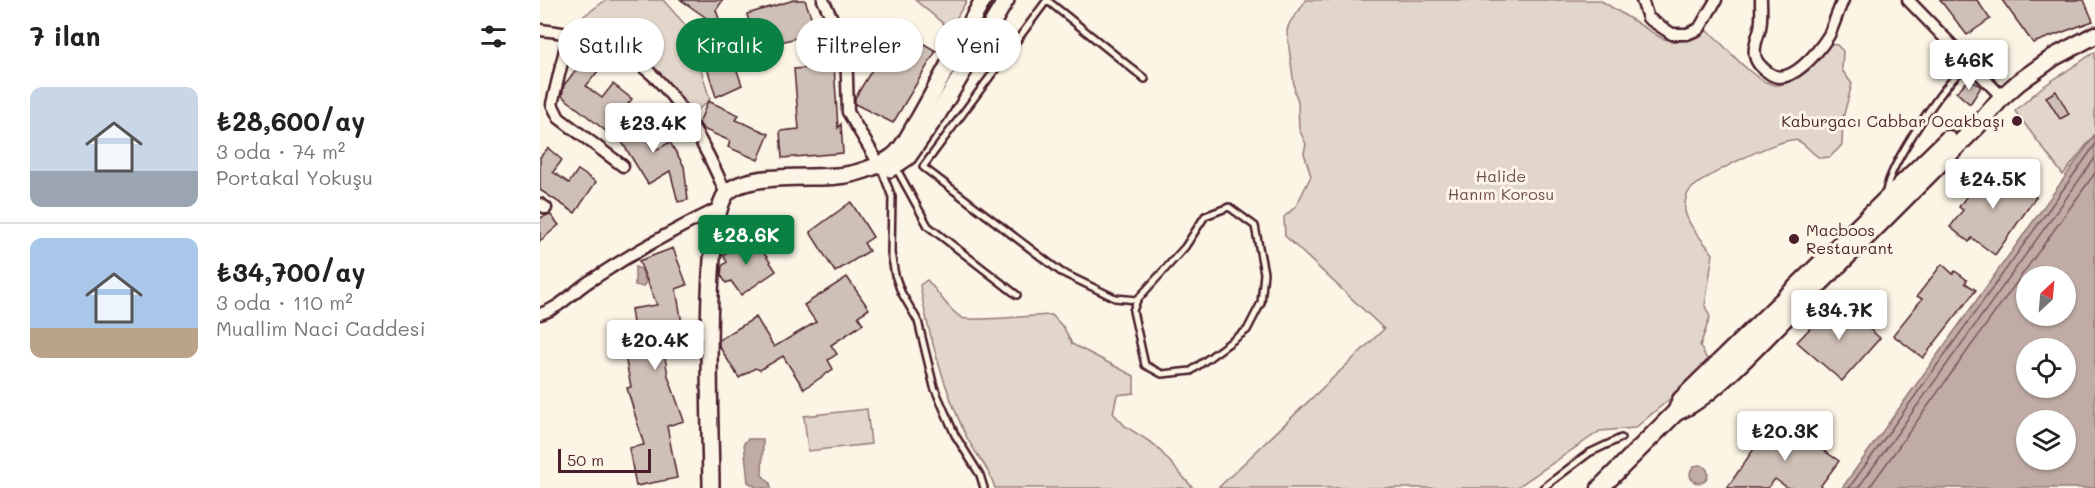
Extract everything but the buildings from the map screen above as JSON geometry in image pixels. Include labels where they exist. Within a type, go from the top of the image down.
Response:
[{"type":"main road","points":[[885,168],[901,148],[983,0]]},
{"type":"main road","points":[[711,488],[711,282],[715,224],[724,201],[744,184],[770,179],[814,187],[850,183],[908,157],[938,114],[1006,0]]},
{"type":"main road","points":[[1600,488],[1676,412],[1690,407],[1707,394],[1982,108],[2002,97],[2039,67],[2095,35]]},
{"type":"street","points":[[823,0],[846,47],[848,112],[885,168]]},
{"type":"street","points":[[1642,0],[1648,18],[1671,34],[1687,34],[1699,29],[1716,0]]},
{"type":"street","points":[[1761,0],[1755,58],[1760,66],[1778,78],[1785,77],[1800,67],[1817,51],[1828,35],[1843,0]]},
{"type":"street","points":[[1908,0],[2002,97]]},
{"type":"street","points":[[540,30],[558,32]]},
{"type":"street","points":[[560,72],[552,104],[559,118],[624,166]]},
{"type":"street","points":[[540,314],[554,310],[586,282],[724,201],[711,158],[677,104],[648,72]]},
{"type":"lane","points":[[1137,300],[1115,298],[1061,272],[923,167],[1047,1],[1145,79]]},
{"type":"lane","points":[[1891,204],[1885,188],[1889,177],[1931,108],[1958,74],[1975,68]]},
{"type":"lane","points":[[885,168],[928,226],[1017,295]]},
{"type":"lane","points":[[885,168],[892,197],[891,253],[895,275],[901,292],[918,321],[934,387],[955,435],[980,476],[984,488]]},
{"type":"lane","points":[[1229,207],[1255,226],[1264,273],[1261,303],[1247,330],[1191,371],[1162,374],[1145,365],[1133,311],[1137,300],[1185,247],[1205,216],[1229,207]]},
{"type":"lane","points":[[1544,488],[1588,453],[1621,438]]},
{"type":"green space","points":[[606,0],[663,0],[679,18],[676,18],[676,72],[702,72],[710,100],[691,115],[650,72],[664,72],[664,18],[581,18]]},
{"type":"green space","points":[[915,0],[967,0],[956,18],[937,18]]},
{"type":"green space","name":"Halide Hanım Korosu","points":[[1305,0],[1600,0],[1663,39],[1681,41],[1705,30],[1755,75],[1774,85],[1782,84],[1795,77],[1828,44],[1837,45],[1843,51],[1842,70],[1852,84],[1843,118],[1842,145],[1830,157],[1820,158],[1798,141],[1785,141],[1755,152],[1720,170],[1688,193],[1685,207],[1687,217],[1713,254],[1705,306],[1710,317],[1700,346],[1710,365],[1635,428],[1600,431],[1516,488],[1218,488],[1384,329],[1285,236],[1284,217],[1296,206],[1311,176],[1304,153],[1306,144],[1299,129],[1298,101],[1287,32]]},
{"type":"green space","points":[[2095,52],[2095,134],[2063,175],[2015,111],[2041,88]]},
{"type":"green space","points":[[927,280],[947,305],[962,318],[990,319],[1052,315],[1064,328],[1072,344],[1134,376],[1134,393],[1117,395],[1113,413],[1125,426],[1155,445],[1193,488],[995,488],[966,436],[945,382],[932,342],[920,285]]},
{"type":"green space","points":[[867,409],[871,444],[808,451],[804,416]]},
{"type":"water","points":[[2095,135],[2095,488],[1842,488]]},
{"type":"water","points":[[635,267],[641,269],[646,282],[643,287],[635,285]]},
{"type":"water","points":[[748,439],[763,439],[762,475],[770,483],[771,488],[758,488],[748,482],[744,443]]},
{"type":"water","points":[[1699,465],[1705,468],[1708,474],[1705,480],[1699,483],[1693,480],[1690,474],[1693,468]]},
{"type":"place","name":"Kaburgacı Cabbar Ocakbaşı","points":[[2017,121]]},
{"type":"place","name":"Macboos Restaurant","points":[[1794,239]]}]
